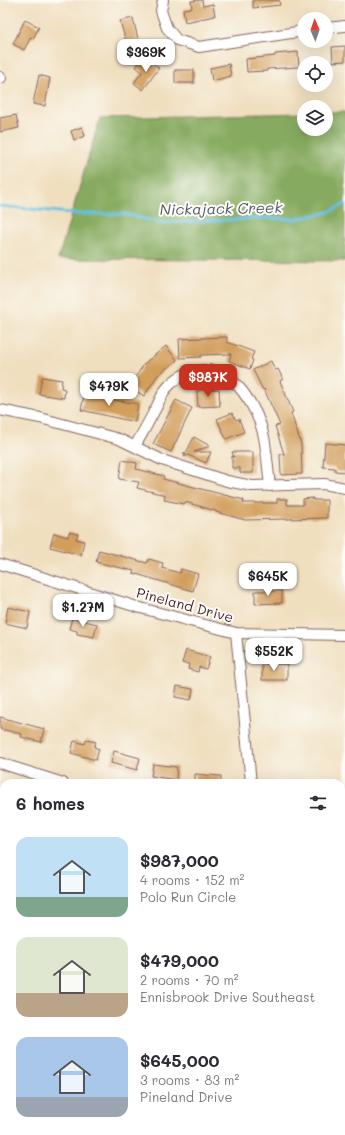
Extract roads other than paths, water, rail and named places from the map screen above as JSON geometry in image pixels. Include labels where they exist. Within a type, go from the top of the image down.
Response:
[{"type":"street","points":[[163,0],[161,11],[167,28],[177,40],[199,47],[297,32]]},
{"type":"street","points":[[333,27],[345,26]]},
{"type":"street","points":[[136,446],[166,389],[184,374],[197,370],[208,370],[222,373],[237,385],[246,396],[257,417],[264,437],[270,486]]},
{"type":"street","points":[[0,410],[40,418],[119,439],[162,460],[227,481],[252,486],[324,484],[345,488]]},
{"type":"street","name":"Pineland Drive","points":[[0,564],[137,607],[236,633],[345,635]]},
{"type":"street","points":[[236,633],[251,779]]},
{"type":"street","points":[[0,763],[50,779]]},
{"type":"waterway","name":"Nickajack Creek","points":[[0,206],[80,214],[125,214],[162,223],[265,218],[295,219],[329,212],[345,204]]}]
